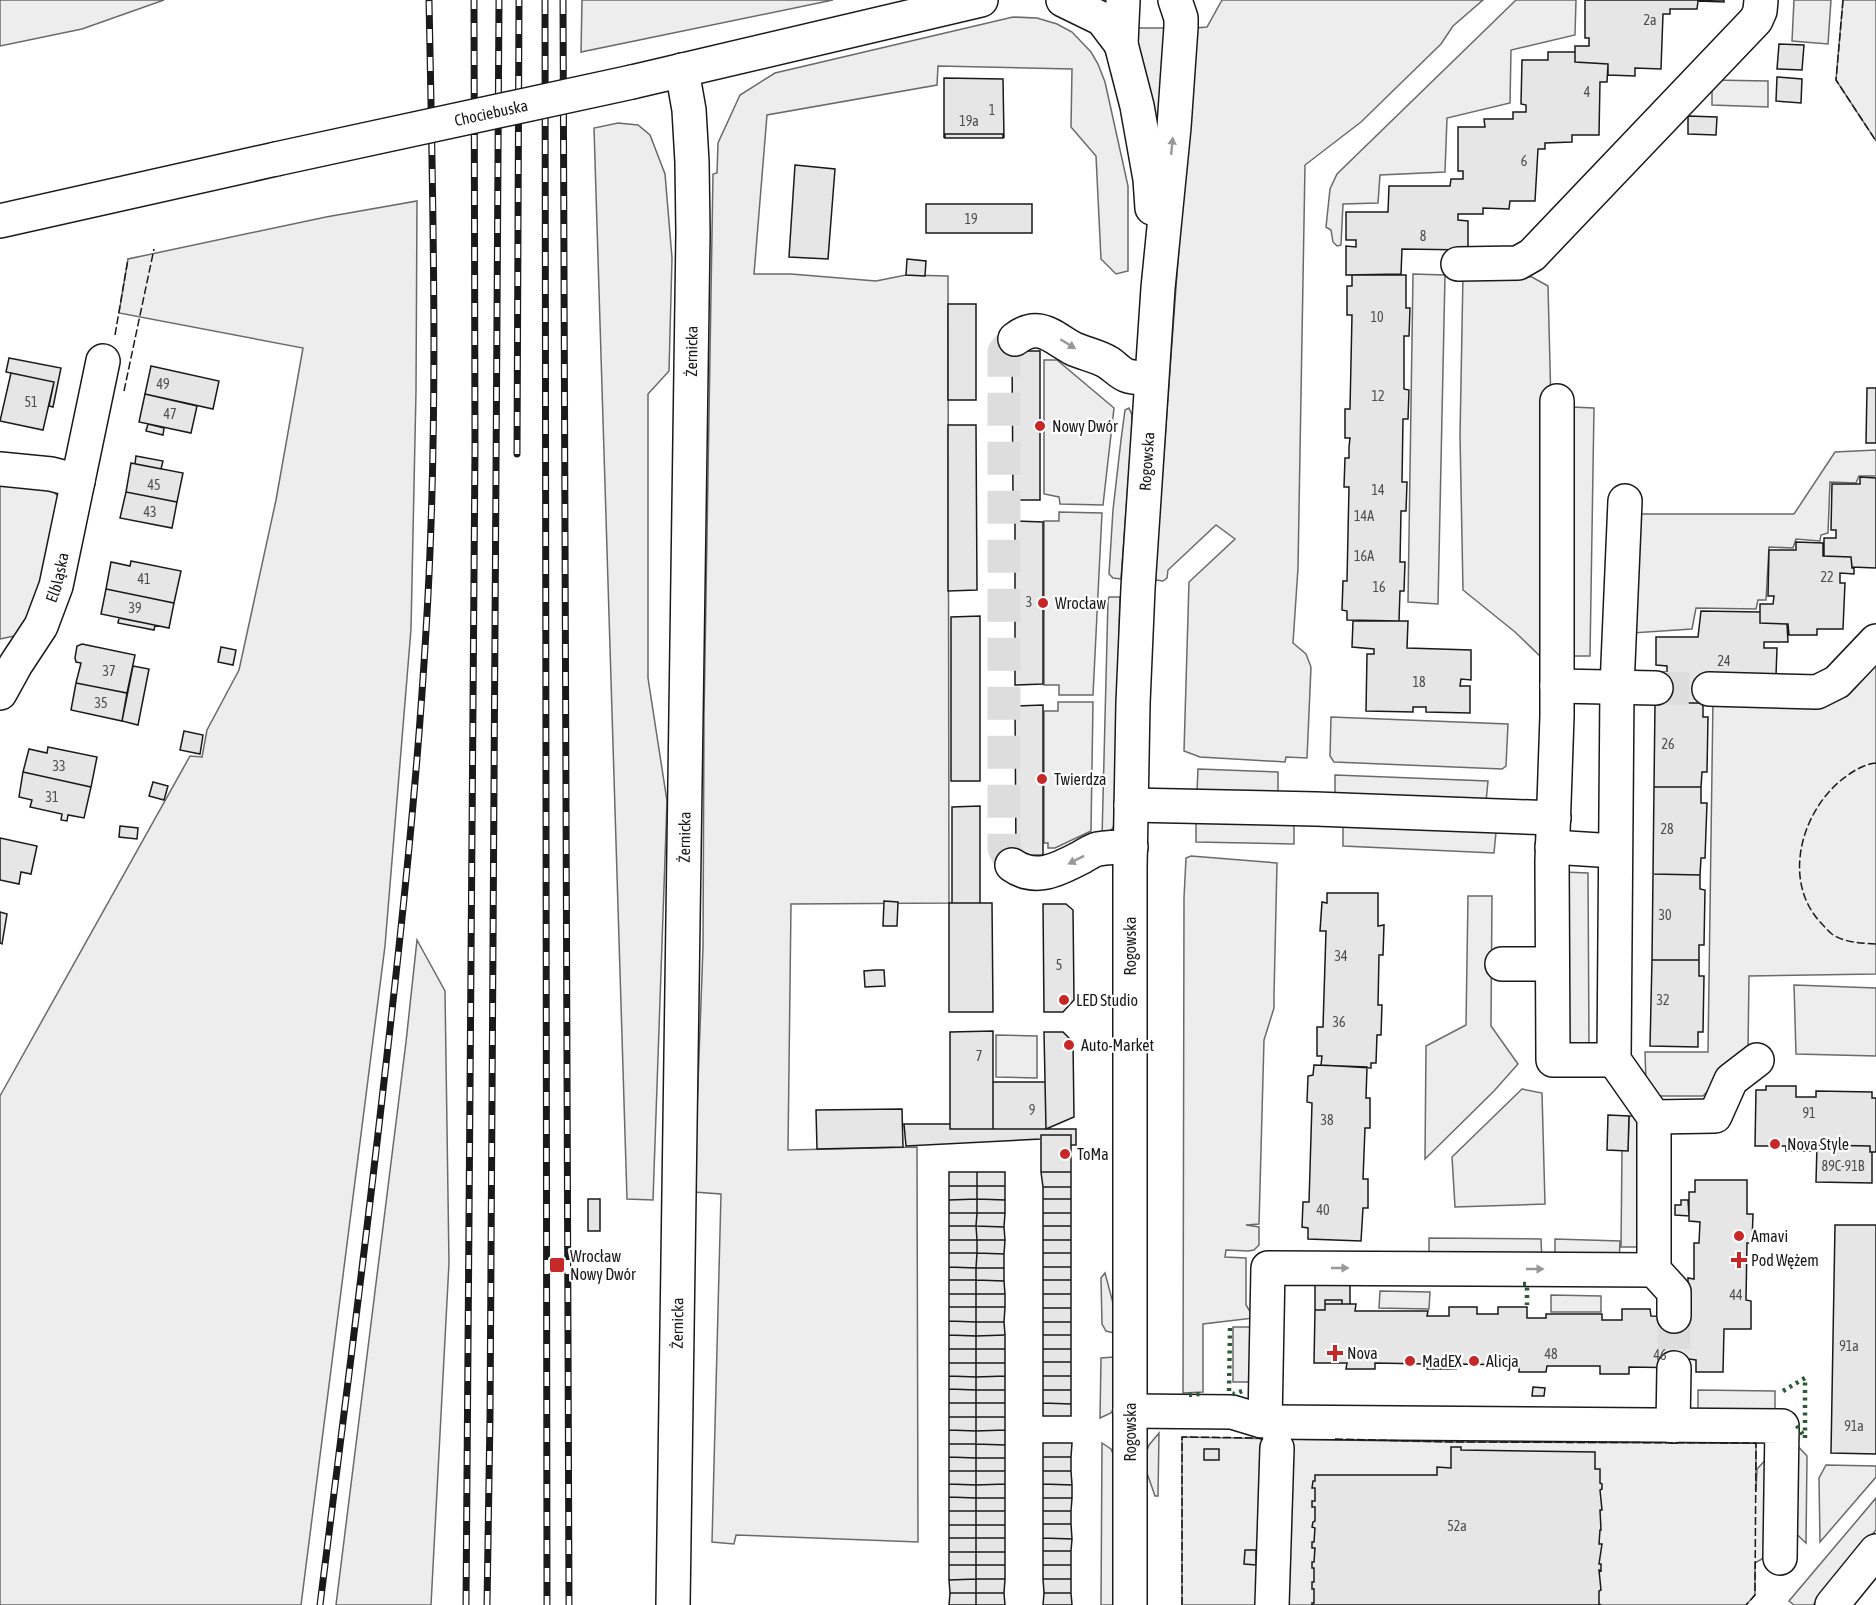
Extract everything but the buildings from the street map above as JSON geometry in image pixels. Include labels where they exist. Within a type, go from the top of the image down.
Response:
[{"type":"street","name":"Chociebuska","points":[[0,221],[632,82],[981,0]]},
{"type":"street","name":"Rogowska","points":[[1063,0],[1102,19],[1121,44]]},
{"type":"street","name":"Rogowska","points":[[1124,0],[1121,44],[1137,106],[1150,179],[1158,288]]},
{"type":"street","points":[[1458,264],[1518,264],[1532,255],[1756,20],[1761,0]]},
{"type":"street","name":"Rogowska","points":[[1130,1605],[1131,805],[1138,588],[1158,288],[1183,6]]},
{"type":"street","name":"Żernicka","points":[[673,1605],[693,233],[692,162],[682,70]]},
{"type":"street","points":[[1015,339],[1029,332],[1041,331],[1052,334],[1074,349],[1106,361],[1126,375],[1152,379]]},
{"type":"street","name":"Elbląska","points":[[0,693],[8,661],[42,626],[56,586],[103,361]]},
{"type":"street","points":[[1557,401],[1553,1060],[1614,1060]]},
{"type":"street","points":[[0,469],[51,474],[78,482]]},
{"type":"street","points":[[1625,501],[1617,687],[1614,1060],[1654,1116],[1654,1270],[1674,1292],[1674,1316]]},
{"type":"street","points":[[1709,689],[1817,692],[1837,682],[1876,641]]},
{"type":"street","points":[[1557,686],[1656,688]]},
{"type":"street","points":[[1131,805],[1316,809],[1553,832],[1615,851]]},
{"type":"street","points":[[1012,865],[1028,873],[1042,873],[1056,870],[1097,849],[1131,847]]},
{"type":"street","points":[[1502,964],[1552,964]]},
{"type":"street","points":[[1654,1116],[1715,1116],[1731,1080],[1757,1060]]},
{"type":"street","points":[[1272,1605],[1268,1268],[1654,1270]]},
{"type":"street","points":[[1672,1426],[1674,1368]]},
{"type":"street","points":[[1130,1411],[1232,1412],[1271,1435],[1672,1426],[1782,1426],[1780,1558]]},
{"type":"street","points":[[1832,1605],[1876,1551]]},
{"type":"shaded area","points":[[0,0],[164,0],[82,29],[0,46]]},
{"type":"shaded area","points":[[582,0],[833,0],[581,52]]},
{"type":"shaded area","points":[[1222,0],[1483,0],[1453,26],[1441,44],[1361,122],[1305,165],[1298,568],[1293,643],[1306,654],[1311,667],[1307,758],[1286,757],[1285,762],[1200,757],[1184,751],[1189,582],[1235,539],[1216,525],[1168,570],[1167,578],[1163,581],[1156,580],[1155,574],[1195,28],[1207,27]]},
{"type":"shaded area","points":[[1516,0],[1576,0],[1575,35],[1511,50],[1510,103],[1447,118],[1445,172],[1380,175],[1378,203],[1343,204],[1341,245],[1337,246],[1333,242],[1331,230],[1326,227],[1330,189],[1337,174]]},
{"type":"shaded area","points":[[1794,0],[1831,0],[1828,44],[1792,41]]},
{"type":"shaded area","points":[[1843,0],[1876,0],[1876,141],[1836,80]]},
{"type":"shaded area","points":[[1013,17],[1037,18],[1057,24],[1072,32],[1091,52],[1098,64],[1105,82],[1128,186],[1128,271],[1116,274],[1101,259],[1096,156],[1071,127],[1072,69],[938,66],[937,85],[767,115],[754,274],[791,274],[876,281],[906,275],[948,276],[949,903],[952,903],[791,904],[788,1150],[917,1147],[918,1542],[736,1535],[734,1544],[712,1542],[721,1194],[694,1192],[703,947],[704,716],[713,174],[717,173],[718,143],[740,95],[775,73]]},
{"type":"shaded area","points":[[1138,28],[1167,28],[1161,117],[1158,118],[1153,117],[1135,31]]},
{"type":"shaded area","points":[[1712,80],[1768,81],[1768,107],[1712,105]]},
{"type":"shaded area","points":[[618,123],[638,125],[650,135],[665,174],[672,258],[669,371],[648,394],[648,678],[667,801],[653,1200],[627,1199],[594,128]]},
{"type":"shaded area","points":[[417,201],[411,629],[385,946],[301,1605],[0,1605],[0,1096],[190,756],[202,757],[207,730],[239,670],[276,500],[303,348],[119,313],[128,259],[326,217]]},
{"type":"shaded area","points":[[1413,274],[1445,275],[1438,604],[1408,602]]},
{"type":"shaded area","points":[[1463,274],[1532,277],[1548,286],[1551,405],[1541,657],[1515,632],[1463,590],[1460,436]]},
{"type":"shaded area","points":[[1044,360],[1057,360],[1114,408],[1103,505],[1060,504],[1059,497],[1044,494]]},
{"type":"shaded area","points":[[1572,407],[1594,408],[1590,656],[1569,656]]},
{"type":"shaded area","points":[[1129,408],[1132,415],[1132,430],[1121,579],[1113,578],[1109,574],[1121,440],[1125,410]]},
{"type":"shaded area","points":[[1876,450],[1876,476],[1859,476],[1856,483],[1830,482],[1828,533],[1821,535],[1820,541],[1796,539],[1793,548],[1769,547],[1766,600],[1758,600],[1756,609],[1696,608],[1692,629],[1632,633],[1631,514],[1794,514],[1835,452]]},
{"type":"shaded area","points":[[0,479],[44,483],[59,497],[36,619],[14,636],[0,639]]},
{"type":"shaded area","points":[[1059,512],[1102,513],[1093,695],[1059,695],[1059,685],[1044,685],[1044,521],[1059,521]]},
{"type":"shaded area","points":[[1109,597],[1120,597],[1114,824],[1113,828],[1102,838],[1108,600]]},
{"type":"shaded area","points":[[1876,655],[1876,974],[1749,976],[1748,1050],[1703,1096],[1655,1096],[1646,1083],[1645,1052],[1708,1052],[1713,698],[1806,701],[1813,709],[1831,702]]},
{"type":"shaded area","points":[[1058,702],[1093,702],[1091,831],[1055,848],[1048,848],[1048,843],[1044,843],[1044,711],[1058,711]]},
{"type":"shaded area","points":[[1331,717],[1508,724],[1506,766],[1502,769],[1334,762],[1330,756]]},
{"type":"shaded area","points":[[1198,769],[1278,772],[1278,794],[1197,791]]},
{"type":"shaded area","points":[[1335,775],[1488,781],[1486,802],[1335,795]]},
{"type":"shaded area","points":[[1196,820],[1294,822],[1294,844],[1196,842]]},
{"type":"shaded area","points":[[1343,826],[1496,832],[1494,853],[1343,846]]},
{"type":"shaded area","points":[[1191,856],[1277,863],[1274,1008],[1264,1040],[1259,1224],[1246,1225],[1259,1227],[1259,1245],[1254,1250],[1248,1251],[1226,1250],[1225,1257],[1246,1258],[1246,1305],[1254,1318],[1203,1324],[1203,1392],[1183,1393],[1184,898],[1186,858]]},
{"type":"shaded area","points":[[1564,872],[1588,873],[1589,1044],[1563,1044]]},
{"type":"shaded area","points":[[1468,896],[1492,896],[1491,1026],[1518,1064],[1425,1159],[1426,1046],[1466,1025]]},
{"type":"shaded area","points":[[417,940],[445,991],[449,1263],[431,1605],[336,1605],[406,1042]]},
{"type":"shaded area","points":[[1794,985],[1876,988],[1876,1056],[1796,1054]]},
{"type":"shaded area","points":[[996,1035],[1037,1036],[1037,1078],[996,1077]]},
{"type":"shaded area","points":[[1522,1089],[1542,1093],[1545,1204],[1455,1207],[1452,1157]]},
{"type":"shaded area","points":[[1629,1116],[1642,1117],[1644,1247],[1621,1247],[1622,1150],[1628,1150]]},
{"type":"shaded area","points":[[1429,1238],[1541,1239],[1542,1262],[1429,1261]]},
{"type":"shaded area","points":[[1555,1239],[1620,1241],[1619,1264],[1555,1263]]},
{"type":"shaded area","points":[[1105,1273],[1113,1303],[1114,1333],[1106,1331],[1102,1324],[1101,1278]]},
{"type":"shaded area","points":[[1380,1291],[1430,1292],[1429,1309],[1379,1308]]},
{"type":"shaded area","points":[[1551,1295],[1601,1296],[1601,1312],[1551,1312]]},
{"type":"shaded area","points":[[1233,1327],[1254,1327],[1254,1382],[1233,1382]]},
{"type":"shaded area","points":[[1114,1357],[1113,1409],[1111,1413],[1100,1418],[1101,1358]]},
{"type":"shaded area","points":[[1698,1390],[1775,1391],[1775,1412],[1698,1411]]},
{"type":"shaded area","points":[[1159,1433],[1158,1496],[1155,1496],[1147,1473],[1145,1456],[1149,1445]]},
{"type":"shaded area","points":[[1182,1437],[1451,1442],[1756,1443],[1756,1492],[1757,1469],[1772,1453],[1772,1553],[1755,1563],[1755,1595],[1746,1605],[1182,1605]]},
{"type":"shaded area","points":[[1791,1439],[1807,1456],[1806,1543],[1790,1528]]},
{"type":"shaded area","points":[[1102,1443],[1111,1449],[1114,1456],[1114,1605],[1101,1605]]},
{"type":"shaded area","points":[[1826,1465],[1876,1466],[1876,1477],[1820,1542],[1819,1478]]},
{"type":"shaded area","points":[[1876,1498],[1876,1530],[1813,1605],[1794,1605],[1789,1601]]},
{"type":"tunnel","points":[[1012,865],[1004,848],[1004,352],[1015,339]]},
{"type":"tunnel","points":[[1656,688],[1709,689]]},
{"type":"tunnel","points":[[1674,1316],[1674,1368]]},
{"type":"railway","points":[[320,1605],[389,1040],[422,690],[430,552],[434,394],[429,0]]},
{"type":"railway","points":[[466,1605],[475,448],[474,0]]},
{"type":"railway","points":[[487,1605],[499,0]]},
{"type":"railway","points":[[517,454],[519,0]]},
{"type":"railway","points":[[545,0],[547,1605]]},
{"type":"railway","points":[[563,0],[569,1605]]},
{"type":"hedge","points":[[1523,1284],[1527,1284],[1527,1305]]},
{"type":"hedge","points":[[1230,1328],[1229,1392],[1234,1394],[1245,1390]]},
{"type":"hedge","points":[[1783,1391],[1805,1378],[1805,1438],[1796,1424]]},
{"type":"hedge","points":[[1189,1395],[1201,1394]]},
{"type":"fence","points":[[1843,0],[1836,80],[1876,141]]},
{"type":"fence","points":[[124,391],[154,249]]},
{"type":"fence","points":[[115,335],[128,259]]},
{"type":"fence","points":[[1876,763],[1852,772],[1826,795],[1806,830],[1801,850],[1800,870],[1802,889],[1810,907],[1829,932],[1848,941],[1876,944]]},
{"type":"fence","points":[[1182,1605],[1182,1437],[1263,1438]]},
{"type":"fence","points":[[1335,1439],[1451,1442],[1756,1443],[1755,1595],[1746,1605]]},
{"type":"place","name":"Nowy Dwór","points":[[1040,426]]},
{"type":"place","name":"Wrocław","points":[[1043,603]]},
{"type":"place","name":"Twierdza","points":[[1042,779]]},
{"type":"place","name":"LED Studio","points":[[1064,1000]]},
{"type":"place","name":"Auto-Market","points":[[1069,1045]]},
{"type":"place","name":"Nova Style","points":[[1775,1144]]},
{"type":"place","name":"ToMa","points":[[1065,1154]]},
{"type":"place","name":"Amavi","points":[[1739,1236]]},
{"type":"place","name":"Pod Wężem","points":[[1739,1260]]},
{"type":"place","name":"Wrocław Nowy Dwór","points":[[557,1265]]},
{"type":"place","name":"Nova","points":[[1335,1353]]},
{"type":"place","name":"MadEX","points":[[1410,1361]]},
{"type":"place","name":"Alicja","points":[[1474,1361]]}]
